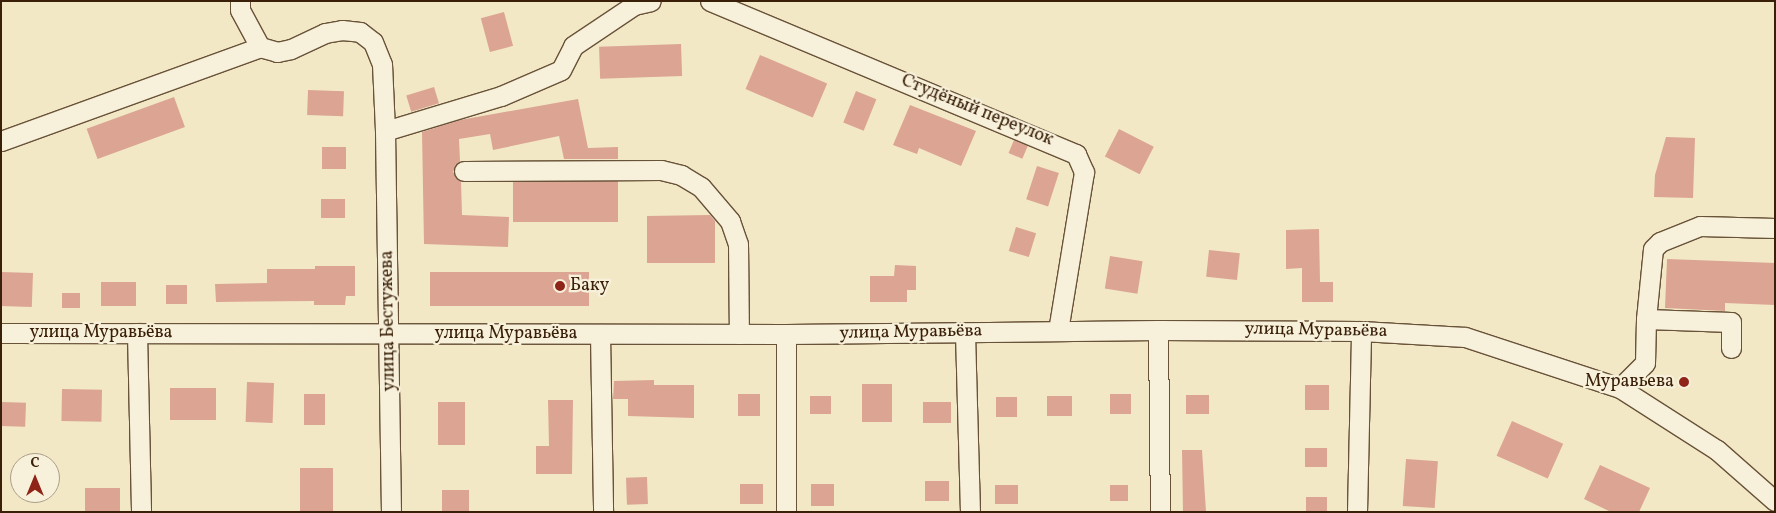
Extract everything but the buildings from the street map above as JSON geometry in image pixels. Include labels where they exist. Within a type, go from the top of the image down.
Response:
[{"type":"street","points":[[1,142],[260,46],[240,10],[240,1]]},
{"type":"street","points":[[385,131],[501,96],[561,70],[573,46],[634,5],[651,1]]},
{"type":"street","name":"Студёный переулок","points":[[710,1],[1076,154],[1084,172],[1058,330]]},
{"type":"street","name":"улица Бестужева","points":[[260,46],[277,52],[291,49],[325,33],[360,32],[373,42],[382,64],[390,335],[392,512]]},
{"type":"street","points":[[464,171],[661,170],[681,175],[701,187],[730,221],[738,244],[739,334]]},
{"type":"street","points":[[1620,388],[1645,363],[1646,319],[1653,249],[1660,242],[1700,226],[1775,228]]},
{"type":"street","points":[[1646,319],[1731,322],[1731,348]]},
{"type":"street","points":[[1158,330],[1160,512]]},
{"type":"street","name":"улица Муравьёва","points":[[1,333],[390,335],[786,334],[1158,330],[1361,331],[1465,337],[1620,388],[1717,450],[1775,501]]},
{"type":"street","points":[[1357,512],[1361,331]]},
{"type":"street","points":[[137,333],[141,512]]},
{"type":"street","points":[[965,333],[970,512]]},
{"type":"street","points":[[600,334],[603,512]]},
{"type":"street","points":[[786,334],[786,512]]},
{"type":"place","name":"Баку","points":[[560,286]]},
{"type":"place","name":"Муравьева","points":[[1684,382]]}]
